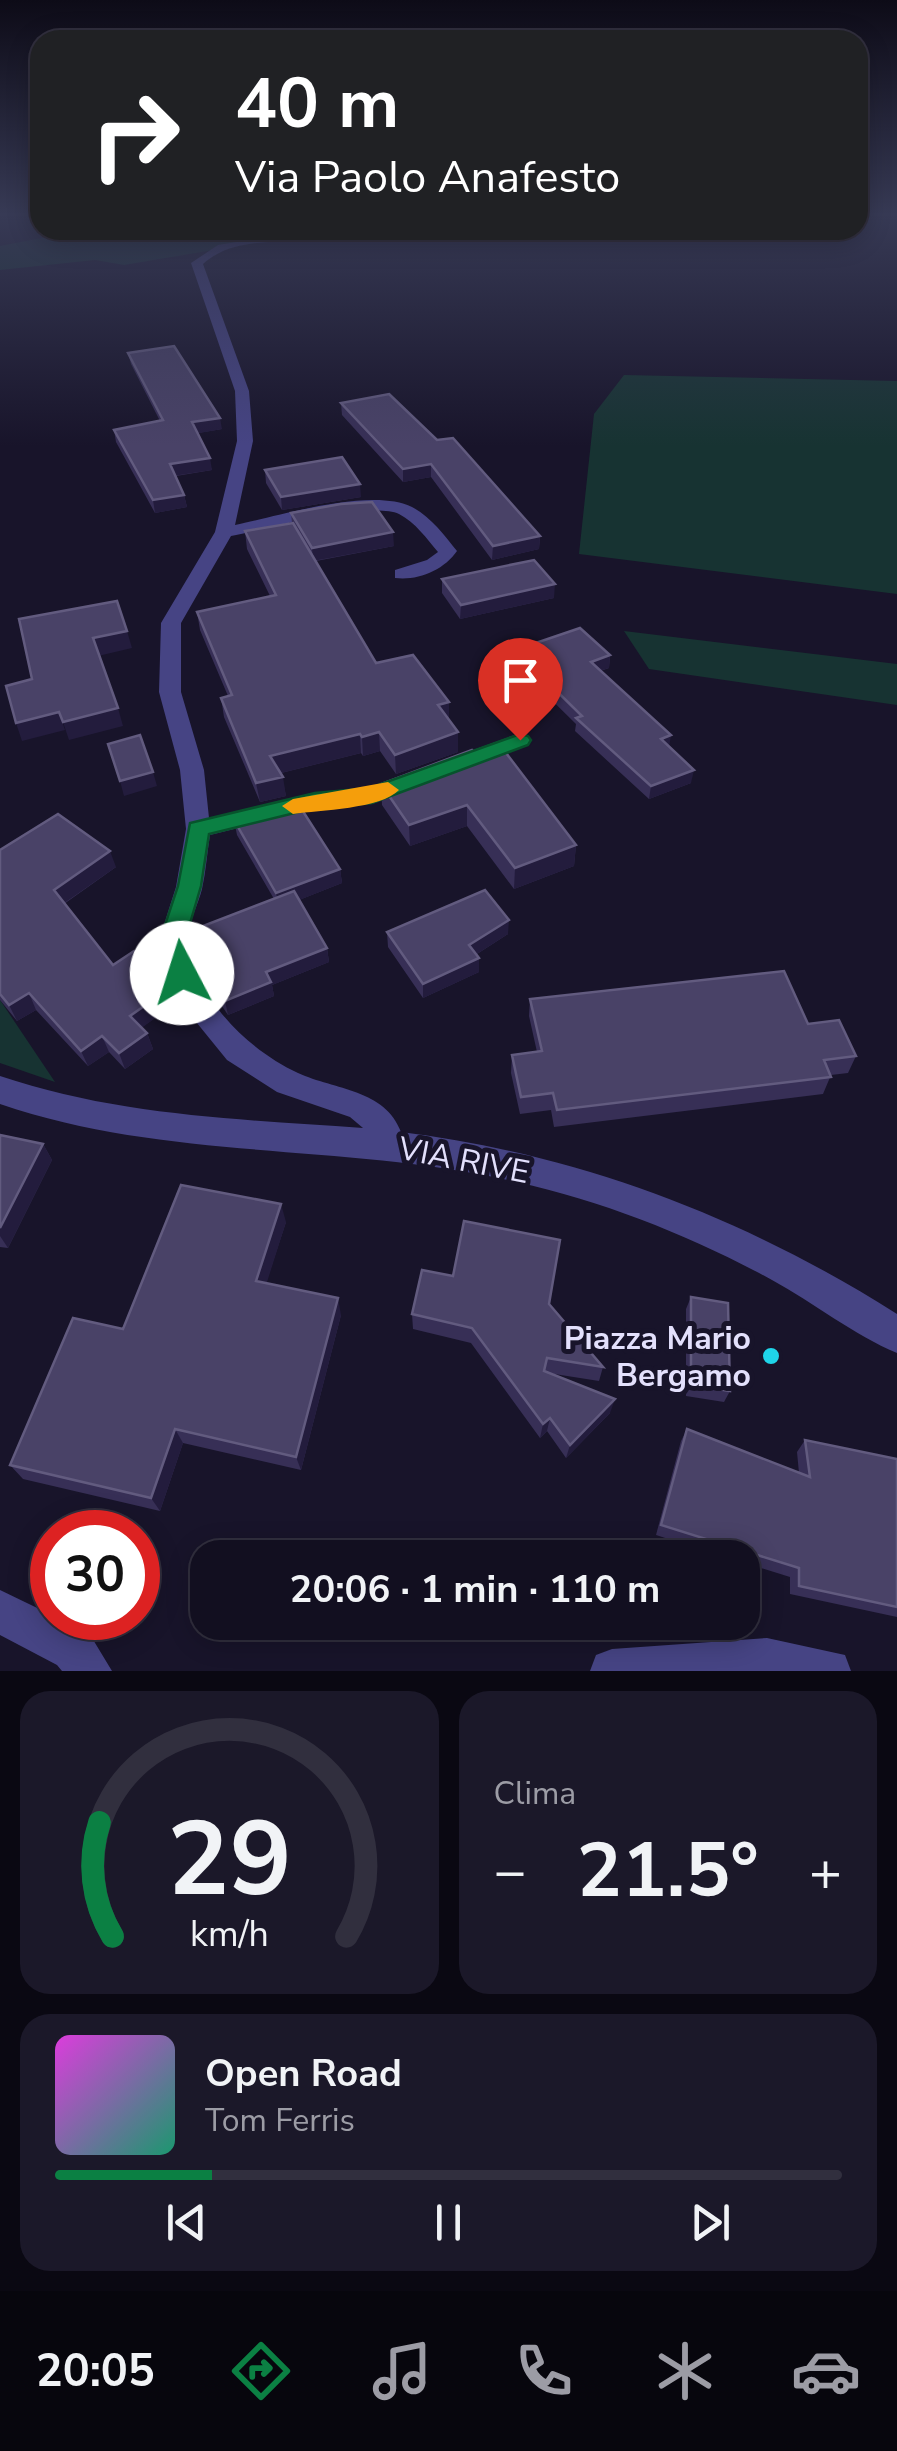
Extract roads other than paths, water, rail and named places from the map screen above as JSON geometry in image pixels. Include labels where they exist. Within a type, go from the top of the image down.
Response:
[{"type":"street","points":[[209,290],[245,408],[245,441],[224,532],[171,624],[170,692],[192,770],[198,829],[190,886],[174,937],[182,973],[198,1004],[238,1051],[288,1083],[360,1107],[384,1126],[390,1145]]},
{"type":"street","points":[[224,532],[369,506],[398,506],[413,514],[448,551],[443,560],[432,566],[402,574]]},
{"type":"street","points":[[198,829],[315,801],[372,796],[520,740]]},
{"type":"street","name":"VIA RIVE","points":[[0,1090],[126,1126],[179,1133],[390,1145],[502,1164],[682,1222],[812,1280],[897,1335]]},
{"type":"street","points":[[0,1612],[73,1649],[90,1671]]},
{"type":"street","points":[[612,1671],[767,1660],[830,1671]]},
{"type":"place","name":"Piazza Mario Bergamo","points":[[771,1356]]}]
